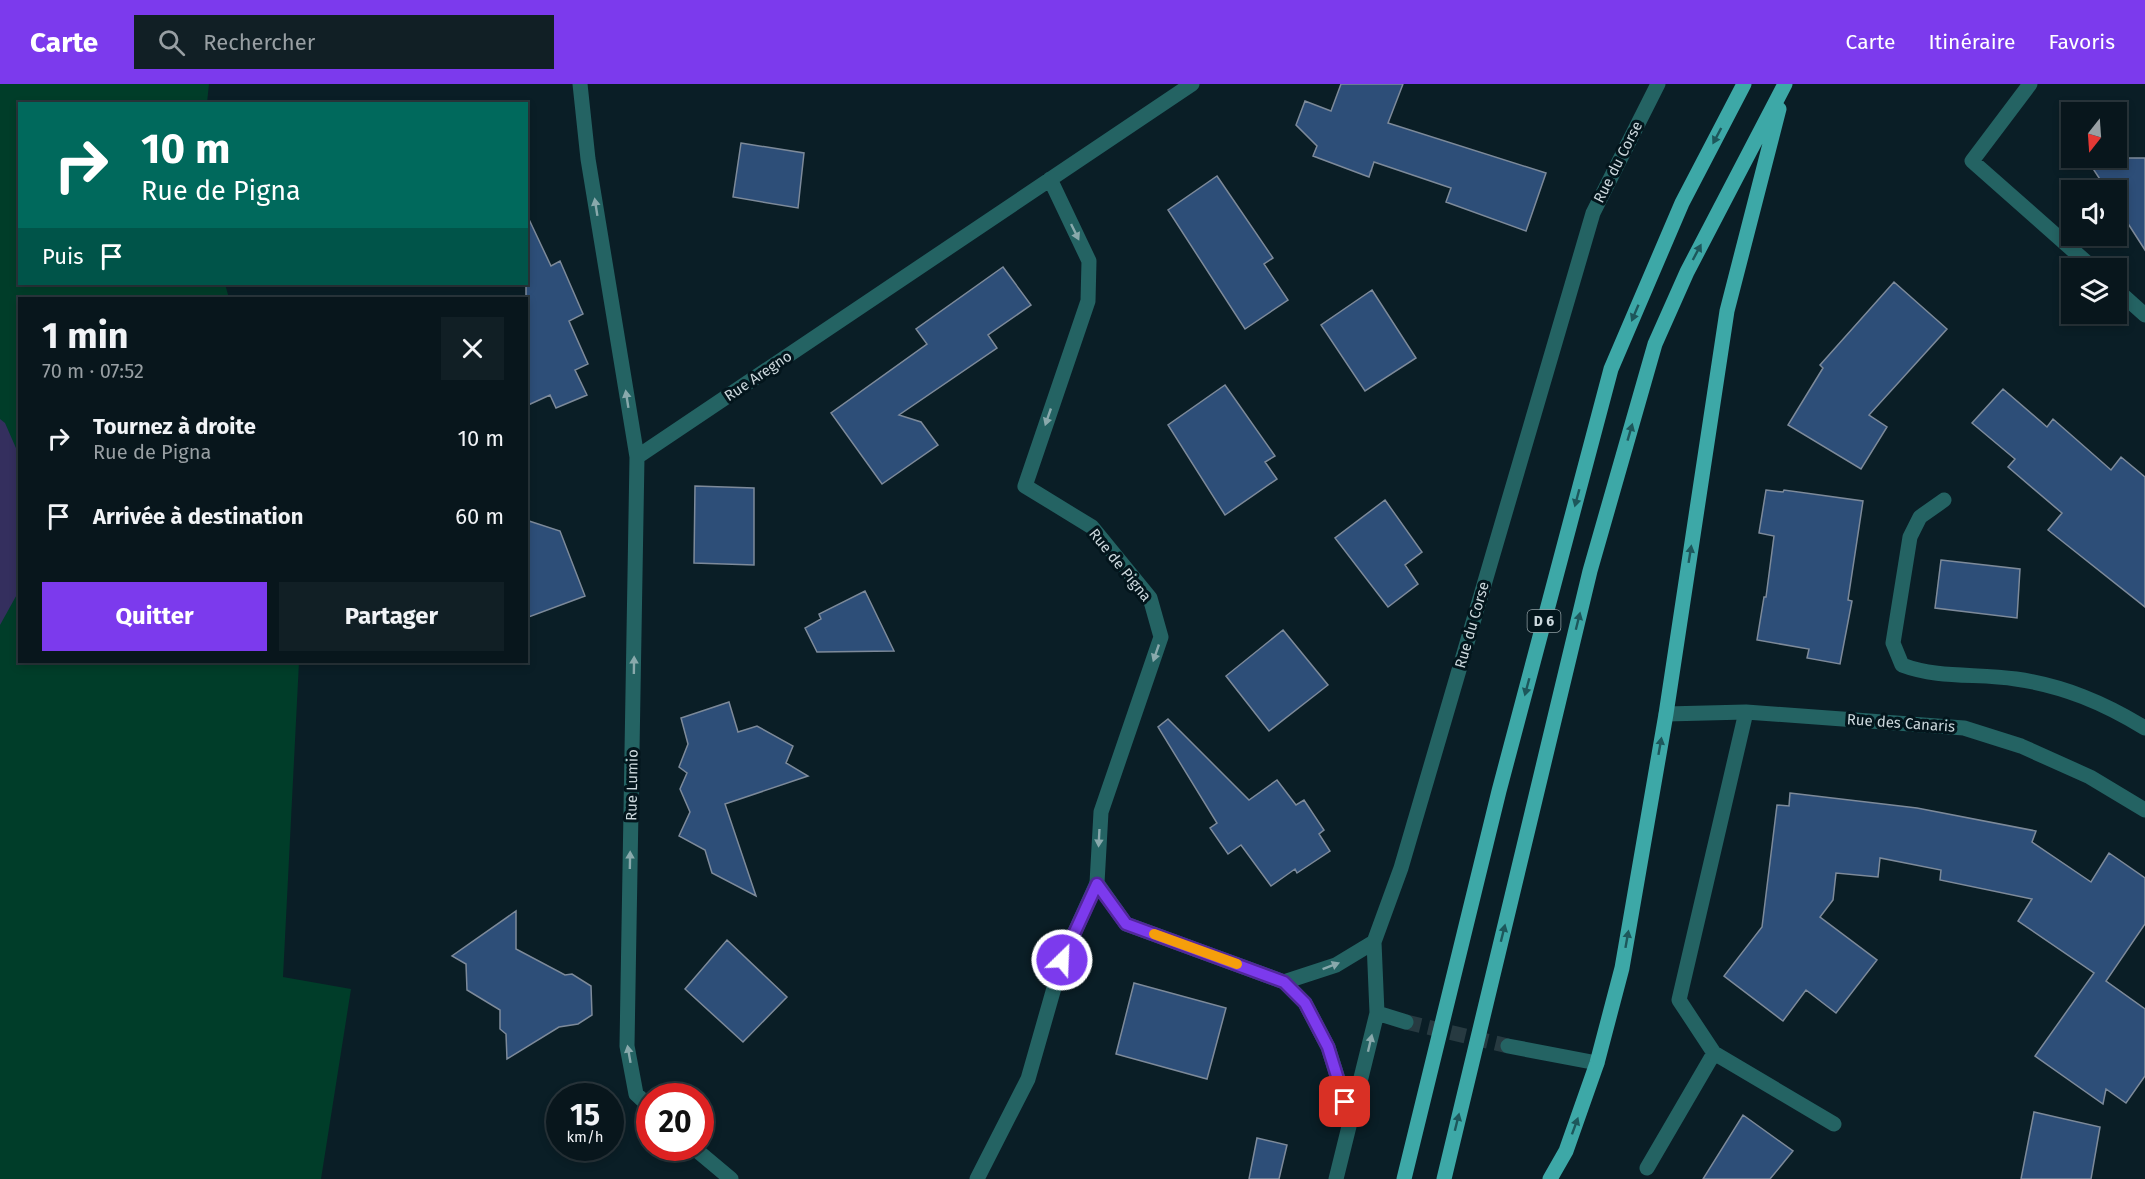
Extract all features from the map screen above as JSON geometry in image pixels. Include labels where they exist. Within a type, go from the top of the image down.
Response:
[{"type":"main road","name":"D 6","points":[[1404,1179],[1499,791],[1611,369],[1682,203],[1744,84]]},
{"type":"main road","name":"D 6","points":[[1444,1179],[1590,571],[1655,344],[1687,272],[1785,84]]},
{"type":"main road","points":[[1550,1179],[1566,1151],[1597,1064],[1622,968],[1666,714],[1726,311],[1785,84]]},
{"type":"street","points":[[580,84],[588,159],[637,457]]},
{"type":"street","name":"Rue Aregno","points":[[637,457],[1192,84]]},
{"type":"street","name":"Rue du Corse","points":[[1336,1179],[1377,1013],[1374,942],[1401,868],[1593,213],[1658,84]]},
{"type":"street","points":[[2030,84],[1972,161],[2082,258]]},
{"type":"street","name":"Rue de Pigna","points":[[1050,180],[1089,261],[1088,301],[1025,486],[1092,527],[1150,598],[1161,637],[1101,812],[1097,884]]},
{"type":"street","points":[[2127,299],[2145,315]]},
{"type":"street","name":"Rue Lumio","points":[[636,1094],[627,1046],[637,457]]},
{"type":"street","points":[[1944,500],[1920,517],[1910,537],[1893,643],[1902,665],[1924,673],[2015,679],[2069,689],[2110,707],[2145,728]]},
{"type":"street","points":[[1746,712],[1679,1000],[1714,1053],[1834,1124]]},
{"type":"street","name":"Rue des Canaris","points":[[1666,714],[1746,712],[1964,728],[2022,746],[2090,777],[2145,810]]},
{"type":"street","points":[[977,1179],[1028,1079],[1062,960],[1097,884],[1126,924],[1284,982],[1305,1003],[1328,1047],[1351,1120]]},
{"type":"street","points":[[1284,982],[1336,966],[1374,942]]},
{"type":"street","points":[[1377,1013],[1406,1022]]},
{"type":"street","points":[[1508,1046],[1597,1064]]},
{"type":"street","points":[[1647,1168],[1714,1053]]},
{"type":"street","points":[[710,1161],[731,1179]]},
{"type":"green space","points":[[0,84],[209,84],[207,102],[18,102],[18,285],[225,285],[229,297],[18,297],[18,663],[299,663],[283,977],[351,989],[321,1179],[0,1179]]},
{"type":"shaded area","points":[[0,419],[5,423],[18,453],[18,593],[0,625]]},
{"type":"building","points":[[1341,84],[1403,84],[1388,123],[1546,173],[1526,231],[1446,202],[1451,188],[1374,162],[1369,177],[1313,156],[1317,146],[1296,125],[1305,101],[1331,111]]},
{"type":"building","points":[[741,143],[804,153],[798,208],[733,197]]},
{"type":"building","points":[[2127,158],[2145,158],[2145,250],[2127,222],[2127,180],[2100,180],[2093,168],[2127,168]]},
{"type":"building","points":[[1217,176],[1273,258],[1264,264],[1288,300],[1245,329],[1168,210]]},
{"type":"building","points":[[528,217],[551,266],[560,261],[583,314],[569,321],[588,364],[575,370],[587,395],[556,408],[550,395],[528,405],[528,297],[526,297]]},
{"type":"building","points":[[1003,267],[1031,305],[988,335],[997,348],[899,415],[921,422],[938,445],[882,484],[831,413],[927,344],[916,329]]},
{"type":"building","points":[[1894,282],[1947,329],[1869,415],[1887,427],[1861,469],[1788,425],[1823,368],[1820,365]]},
{"type":"building","points":[[1372,290],[1416,358],[1365,391],[1321,325]]},
{"type":"building","points":[[1225,385],[1275,456],[1265,462],[1277,479],[1225,515],[1168,425]]},
{"type":"building","points":[[2003,389],[2047,427],[2053,419],[2111,470],[2121,457],[2145,477],[2145,607],[2048,530],[2062,513],[2008,467],[2015,459],[1972,423]]},
{"type":"building","points":[[695,486],[754,488],[754,565],[694,563]]},
{"type":"building","points":[[1766,490],[1783,492],[1784,490],[1863,501],[1848,600],[1852,601],[1840,664],[1807,658],[1809,649],[1757,640],[1764,597],[1766,597],[1774,536],[1759,533]]},
{"type":"building","points":[[1385,500],[1422,552],[1405,565],[1418,584],[1388,607],[1335,538]]},
{"type":"building","points":[[528,521],[560,531],[585,596],[528,617]]},
{"type":"building","points":[[1941,560],[2020,569],[2017,618],[1935,608]]},
{"type":"building","points":[[865,591],[894,651],[817,652],[805,628],[821,619],[819,614]]},
{"type":"building","points":[[1283,630],[1328,685],[1269,731],[1226,676]]},
{"type":"building","points":[[729,702],[738,732],[757,726],[793,746],[786,763],[808,776],[725,804],[756,896],[712,873],[705,850],[679,836],[690,812],[680,789],[687,773],[679,767],[688,744],[681,718]]},
{"type":"building","points":[[1168,719],[1249,800],[1277,780],[1296,805],[1304,800],[1324,830],[1319,834],[1330,851],[1297,873],[1295,869],[1271,886],[1241,845],[1228,854],[1210,828],[1217,823],[1158,727]]},
{"type":"building","points":[[1790,793],[1917,808],[2036,831],[2032,842],[2091,882],[2109,853],[2145,878],[2145,924],[2106,981],[2145,1009],[2145,1076],[2126,1103],[2106,1089],[2103,1104],[2035,1056],[2094,973],[2018,921],[2032,899],[1940,880],[1941,870],[1880,858],[1878,877],[1836,873],[1833,900],[1820,917],[1877,960],[1836,1013],[1806,990],[1783,1021],[1724,976],[1762,927],[1777,805],[1789,806]]},
{"type":"building","points":[[516,911],[516,949],[565,975],[572,974],[591,986],[592,1015],[578,1024],[559,1027],[507,1059],[506,1034],[500,1029],[500,1010],[467,990],[466,964],[452,956]]},
{"type":"building","points":[[727,940],[787,997],[743,1042],[685,989]]},
{"type":"building","points":[[1134,983],[1226,1008],[1207,1079],[1116,1054]]},
{"type":"building","points":[[2034,1112],[2100,1127],[2091,1179],[2021,1179]]},
{"type":"building","points":[[1743,1115],[1793,1151],[1770,1179],[1703,1179]]},
{"type":"building","points":[[1257,1138],[1287,1145],[1279,1179],[1249,1179]]},
{"type":"tunnel","points":[[1406,1022],[1508,1046]]},
{"type":"slow traffic","points":[[1154,934],[1237,964]]},
{"type":"route","points":[[1062,960],[1097,884],[1126,924],[1284,982],[1305,1003],[1328,1047],[1345,1102]]}]
